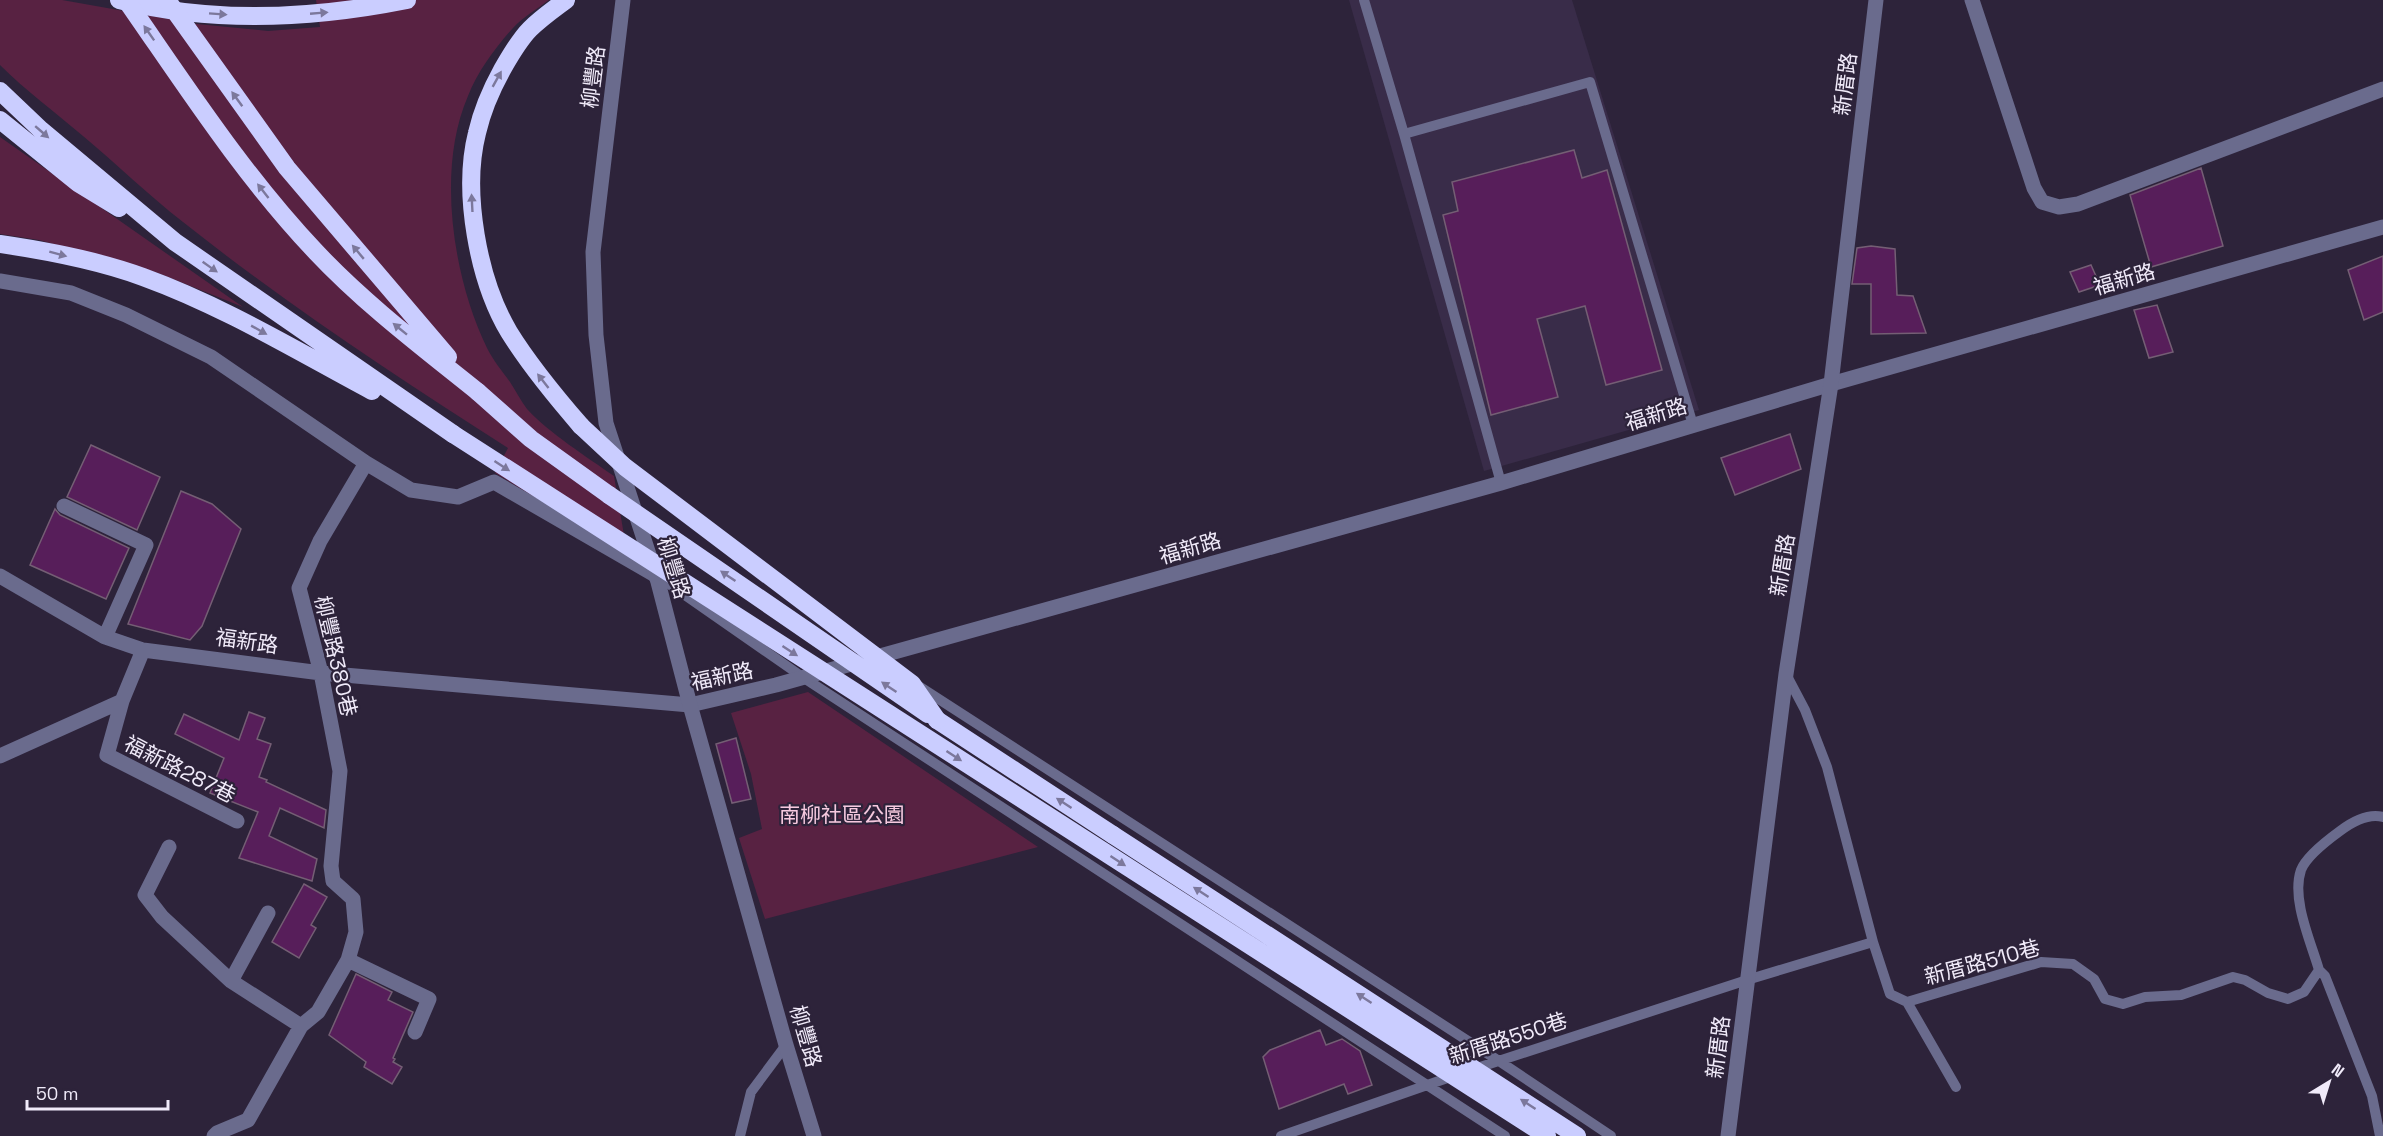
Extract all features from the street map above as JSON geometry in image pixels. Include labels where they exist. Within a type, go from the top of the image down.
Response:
[{"type":"highway","points":[[119,0],[157,10],[261,18],[324,13],[406,0]]},
{"type":"highway","points":[[126,0],[230,150],[316,252],[366,302],[478,392],[531,439],[937,720],[1577,1136]]},
{"type":"highway","points":[[167,0],[286,168],[478,392]]},
{"type":"highway","points":[[566,0],[529,29],[509,58],[489,94],[476,134],[472,167],[472,207],[481,260],[508,330],[541,379],[581,426],[625,467],[912,684],[937,720]]},
{"type":"highway","points":[[0,91],[41,130],[175,242]]},
{"type":"highway","points":[[0,120],[78,183],[175,242],[453,434],[1547,1136]]},
{"type":"highway","points":[[0,244],[46,250],[141,276],[232,315],[453,434]]},
{"type":"street","name":"柳豐路","points":[[623,0],[593,252],[596,335],[606,423],[655,575],[786,1045],[814,1136]]},
{"type":"street","name":"新厝路","points":[[1728,1136],[1786,674],[1831,384],[1876,0]]},
{"type":"street","points":[[1972,0],[2034,188],[2042,202],[2059,207],[2078,204],[2383,89]]},
{"type":"street","name":"福新路","points":[[0,576],[105,637],[143,650],[321,673],[690,705],[804,678],[1501,483],[1831,384],[2383,227]]},
{"type":"street","points":[[0,282],[71,293],[126,315],[200,351],[366,464],[411,490],[458,496],[494,482],[655,575]]},
{"type":"street","name":"柳豐路380巷","points":[[214,1136],[217,1132],[248,1120],[301,1026],[318,1012],[348,960],[356,932],[353,899],[333,881],[331,866],[340,771],[321,673],[299,588],[320,541],[366,464]]},
{"type":"street","points":[[64,506],[146,545],[105,637]]},
{"type":"street","name":"福新路287巷","points":[[143,650],[122,701],[107,755],[237,821]]},
{"type":"street","points":[[0,756],[122,701]]},
{"type":"street","points":[[170,847],[145,895],[162,917],[231,981],[301,1026]]},
{"type":"street","points":[[231,981],[268,913]]},
{"type":"street","points":[[348,960],[429,999],[415,1032]]},
{"type":"street","points":[[233,1127],[249,1136]]},
{"type":"lane","points":[[1364,0],[1404,134],[1501,483]]},
{"type":"lane","points":[[1404,134],[1590,82],[1693,425]]},
{"type":"lane","points":[[621,469],[874,657],[1499,1061],[1611,1136]]},
{"type":"lane","points":[[655,575],[804,678],[1505,1136]]},
{"type":"lane","name":"新厝路510巷","points":[[1786,674],[1805,710],[1827,766],[1873,942],[1890,994],[1907,1002],[2041,962],[2073,964],[2094,979],[2105,999],[2123,1004],[2145,997],[2181,995],[2233,977],[2246,980],[2268,993],[2288,999],[2304,992],[2319,970]]},
{"type":"lane","points":[[2380,1136],[2372,1096],[2325,976],[2319,970],[2297,895],[2301,869],[2325,841],[2351,823],[2376,815],[2383,817]]},
{"type":"lane","points":[[1748,980],[1873,942]]},
{"type":"lane","name":"新厝路550巷","points":[[1281,1136],[1499,1061],[1748,980]]},
{"type":"lane","points":[[1907,1002],[1956,1087]]},
{"type":"lane","points":[[740,1136],[751,1092],[786,1045]]},
{"type":"shaded area","points":[[1349,0],[1572,0],[1699,410],[1484,471]]},
{"type":"green space","points":[[0,0],[62,0],[197,24],[268,31],[320,27],[316,0],[549,0],[521,20],[506,36],[482,69],[468,96],[458,125],[453,156],[451,189],[453,223],[465,289],[487,348],[527,409],[557,436],[614,476],[627,553],[495,473],[508,448],[342,339],[262,282],[170,212],[20,84],[0,65]]},
{"type":"green space","points":[[0,137],[243,307],[158,273],[39,240],[0,234]]},
{"type":"green space","name":"南柳社區公園","points":[[808,692],[1038,847],[765,919],[739,838],[762,829],[751,774],[731,713]]},
{"type":"building","points":[[1574,150],[1582,178],[1607,170],[1662,370],[1606,385],[1585,306],[1537,319],[1558,397],[1491,415],[1443,215],[1458,211],[1452,182]]},
{"type":"building","points":[[2201,168],[2223,246],[2151,267],[2130,195]]},
{"type":"building","points":[[1871,246],[1895,249],[1897,295],[1913,296],[1926,333],[1871,334],[1871,284],[1852,284],[1857,248]]},
{"type":"building","points":[[2383,256],[2383,312],[2364,320],[2348,270]]},
{"type":"building","points":[[2091,265],[2100,285],[2079,292],[2070,272]]},
{"type":"building","points":[[2157,305],[2173,352],[2149,358],[2134,310]]},
{"type":"building","points":[[1790,434],[1801,469],[1735,495],[1721,458]]},
{"type":"building","points":[[91,445],[160,477],[137,530],[67,497]]},
{"type":"building","points":[[181,491],[212,504],[241,529],[202,626],[190,640],[128,624]]},
{"type":"building","points":[[55,509],[60,515],[129,548],[106,599],[30,565]]},
{"type":"building","points":[[249,712],[265,718],[257,739],[271,744],[259,777],[326,810],[324,828],[280,808],[269,836],[317,859],[312,881],[239,858],[258,812],[210,793],[224,758],[175,734],[184,714],[239,740]]},
{"type":"building","points":[[736,738],[751,799],[732,803],[716,744]]},
{"type":"building","points":[[304,884],[327,897],[311,925],[316,928],[299,958],[272,942]]},
{"type":"building","points":[[356,974],[392,992],[388,1000],[413,1012],[393,1058],[395,1059],[393,1062],[402,1067],[392,1084],[364,1067],[366,1062],[329,1035]]},
{"type":"building","points":[[1320,1030],[1326,1045],[1342,1039],[1360,1051],[1372,1085],[1348,1094],[1344,1084],[1279,1109],[1263,1057],[1270,1050]]}]
